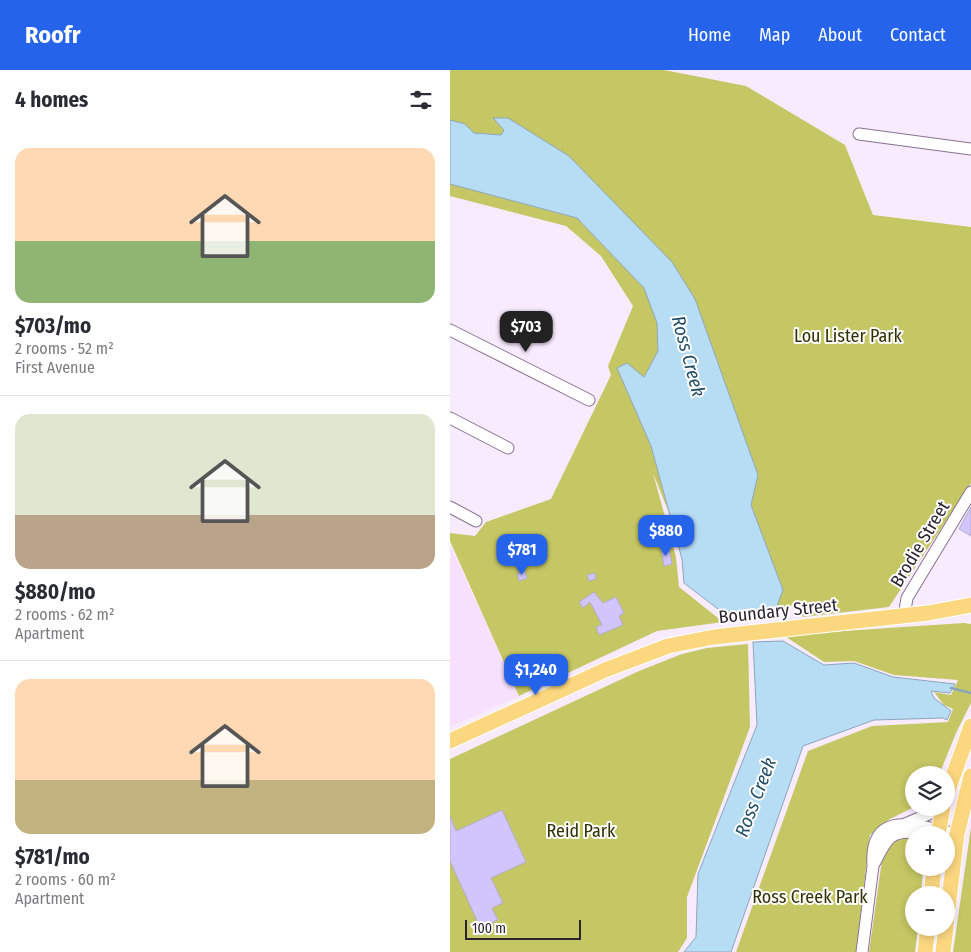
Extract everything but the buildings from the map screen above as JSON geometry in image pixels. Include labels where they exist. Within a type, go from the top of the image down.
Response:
[{"type":"main road","name":"Boundary Street","points":[[450,741],[634,659],[668,646],[695,640],[928,614],[971,605]]},
{"type":"main road","name":"Boundary Street","points":[[928,614],[971,616]]},
{"type":"main road","name":"Boundary Street","points":[[450,752],[545,708],[608,676],[634,659]]},
{"type":"main road","points":[[955,771],[971,726]]},
{"type":"main road","points":[[948,826],[971,776]]},
{"type":"main road","points":[[925,952],[927,936]]},
{"type":"main road","points":[[943,952],[945,936]]},
{"type":"street","points":[[858,134],[971,149]]},
{"type":"street","points":[[450,330],[589,400]]},
{"type":"street","points":[[450,418],[508,448]]},
{"type":"street","name":"Brodie Street","points":[[904,616],[907,598],[971,492]]},
{"type":"street","points":[[450,508],[476,521]]},
{"type":"street","points":[[862,952],[873,866],[872,853],[878,836],[889,826],[905,824],[924,816]]},
{"type":"street","points":[[905,824],[912,826]]},
{"type":"street","points":[[873,866],[880,849],[889,837],[905,832]]},
{"type":"shaded area","points":[[450,545],[519,696],[450,727]]},
{"type":"green space","name":"Lou Lister Park","points":[[450,70],[664,70],[746,86],[845,145],[873,215],[971,227],[971,483],[889,607],[803,617],[797,600],[795,604],[775,611],[783,590],[751,505],[758,475],[695,299],[672,262],[505,130],[501,135],[474,133],[465,124],[450,120]]},
{"type":"green space","points":[[450,184],[577,218],[644,288],[657,323],[658,352],[644,377],[617,368],[651,446],[669,513],[653,473],[676,557],[679,587],[723,622],[657,631],[519,696],[450,541],[450,533],[475,536],[486,522],[551,499],[611,375],[608,366],[633,306],[601,256],[566,226],[450,196]]},
{"type":"green space","name":"Ross Creek Park","points":[[971,624],[971,703],[943,766],[905,766],[905,812],[890,819],[870,835],[856,952],[736,952],[808,751],[872,726],[948,722],[953,709],[944,705],[934,692],[951,695],[958,680],[894,675],[854,661],[824,662],[783,635]]},
{"type":"green space","name":"Reid Park","points":[[748,644],[750,727],[687,897],[687,938],[678,952],[450,952],[450,759],[639,671],[682,654],[707,648]]},
{"type":"green space","points":[[971,827],[971,952],[953,952]]},
{"type":"green space","points":[[905,838],[905,876],[923,876],[922,886],[905,886],[905,936],[917,936],[915,952],[869,952],[882,860],[891,845]]},
{"type":"water","name":"Ross Creek","points":[[493,118],[508,118],[569,156],[672,262],[695,299],[758,475],[751,505],[783,590],[775,611],[763,613],[722,612],[684,583],[682,559],[651,446],[617,368],[627,363],[644,377],[658,351],[657,323],[644,288],[577,218],[450,184],[450,120],[465,124],[474,133],[501,135],[504,130]]},
{"type":"water","name":"Ross Creek","points":[[783,641],[824,665],[854,663],[893,677],[955,684],[950,693],[931,691],[934,698],[951,711],[947,720],[943,718],[874,720],[803,746],[731,952],[684,952],[696,937],[698,874],[757,725],[753,642]]},
{"type":"waterway","points":[[951,688],[971,693]]}]
